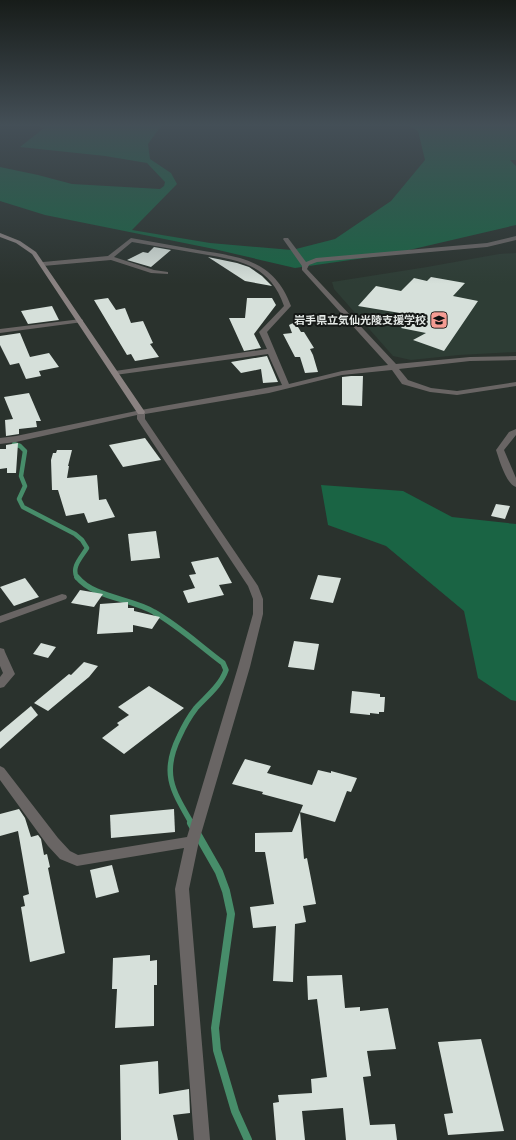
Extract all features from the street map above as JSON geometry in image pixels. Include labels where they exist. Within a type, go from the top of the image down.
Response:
[{"type":"street","points":[[0,235],[27,246],[43,264],[141,412],[141,419],[253,586],[258,599],[258,614],[195,834],[182,889],[202,1140]]},
{"type":"street","points":[[305,264],[316,260],[487,245],[516,238]]},
{"type":"street","points":[[286,239],[305,264],[304,269],[394,367],[405,382],[430,390],[457,393],[516,384]]},
{"type":"street","points":[[111,258],[111,256],[131,240],[235,258],[255,265],[263,270],[280,286],[288,306],[263,332],[286,386]]},
{"type":"street","points":[[43,264],[111,258],[153,272],[166,273]]},
{"type":"street","points":[[0,331],[81,321]]},
{"type":"street","points":[[114,373],[271,351]]},
{"type":"street","points":[[0,440],[16,439],[141,412],[205,402],[342,373],[490,358],[516,358]]},
{"type":"street","points":[[516,432],[512,434],[500,450],[512,479],[516,484]]},
{"type":"street","points":[[0,435],[16,439]]},
{"type":"street","points":[[0,620],[62,597]]},
{"type":"street","points":[[0,652],[9,674],[0,684]]},
{"type":"street","points":[[0,771],[53,842],[65,855],[77,862],[195,834]]},
{"type":"shaded area","name":"岩手県立気仙光陵支援学校","points":[[516,253],[516,352],[459,355],[411,360],[393,356],[334,289],[332,282],[499,254]]},
{"type":"green space","points":[[0,177],[46,177],[72,184],[160,189],[164,186],[165,182],[160,177],[173,177],[177,184],[132,230],[210,243],[292,250],[335,239],[391,201],[411,177],[516,177],[516,225],[392,254],[295,268],[214,249],[45,215],[0,201]]},
{"type":"green space","points":[[321,485],[403,491],[452,517],[516,524],[516,701],[511,700],[478,678],[464,611],[386,546],[328,525]]},
{"type":"building","points":[[154,247],[171,250],[151,267],[127,260],[143,252],[148,253]]},
{"type":"building","points":[[208,257],[249,267],[262,276],[272,286],[245,281]]},
{"type":"building","points":[[431,277],[465,283],[453,296],[478,301],[444,351],[413,340],[426,333],[401,328],[412,315],[358,306],[376,286],[401,291],[414,278],[427,281]]},
{"type":"building","points":[[108,298],[116,310],[125,308],[131,323],[143,321],[153,343],[150,344],[159,357],[135,361],[131,354],[127,355],[94,300]]},
{"type":"building","points":[[247,298],[272,298],[276,305],[254,334],[261,348],[244,351],[229,318],[245,318]]},
{"type":"building","points":[[52,306],[59,320],[28,324],[21,311]]},
{"type":"building","points":[[295,322],[301,332],[304,332],[314,348],[310,349],[318,372],[305,373],[300,357],[295,357],[283,334],[292,333],[289,325]]},
{"type":"building","points":[[20,333],[30,357],[49,353],[59,367],[39,371],[41,376],[26,379],[19,363],[10,365],[0,345],[0,336]]},
{"type":"building","points":[[267,356],[278,382],[263,383],[261,369],[241,373],[231,362]]},
{"type":"building","points":[[363,376],[362,406],[342,405],[342,377]]},
{"type":"building","points":[[29,393],[41,421],[36,421],[37,427],[19,429],[19,434],[6,436],[5,420],[13,419],[4,397]]},
{"type":"building","points":[[145,438],[161,460],[123,467],[109,445]]},
{"type":"building","points":[[18,443],[16,473],[7,473],[7,468],[0,469],[0,449],[6,449],[6,445]]},
{"type":"building","points":[[57,450],[72,450],[67,478],[97,475],[99,500],[106,499],[115,517],[88,523],[84,513],[66,516],[58,490],[52,490],[51,460],[53,453],[56,453]]},
{"type":"building","points":[[496,504],[510,506],[505,519],[491,516]]},
{"type":"building","points":[[156,531],[160,558],[131,561],[128,534]]},
{"type":"building","points":[[218,557],[232,583],[219,585],[224,595],[188,603],[183,591],[195,588],[189,575],[196,574],[191,562]]},
{"type":"building","points":[[318,575],[341,578],[333,603],[310,599]]},
{"type":"building","points":[[25,578],[39,597],[14,606],[0,587]]},
{"type":"building","points":[[80,590],[103,594],[94,607],[71,603]]},
{"type":"building","points":[[128,602],[128,608],[134,608],[134,611],[160,617],[152,629],[133,625],[133,632],[97,634],[100,604]]},
{"type":"building","points":[[294,641],[319,644],[314,670],[288,667]]},
{"type":"building","points":[[41,643],[56,647],[48,658],[33,654]]},
{"type":"building","points":[[84,662],[98,666],[89,677],[48,711],[34,703],[69,674],[71,675]]},
{"type":"building","points":[[149,686],[184,708],[124,754],[102,738],[119,725],[117,723],[129,715],[118,707]]},
{"type":"building","points":[[352,691],[380,694],[380,697],[385,697],[384,712],[379,712],[379,714],[370,713],[370,715],[350,713]]},
{"type":"building","points":[[31,706],[38,715],[0,749],[0,732]]},
{"type":"building","points":[[245,759],[271,766],[267,773],[312,785],[318,770],[331,773],[331,771],[357,778],[351,792],[347,791],[335,822],[300,812],[303,805],[232,784]]},
{"type":"building","points":[[19,809],[25,818],[31,837],[38,835],[41,839],[44,855],[47,854],[50,867],[48,868],[65,953],[30,962],[21,907],[25,906],[23,896],[29,894],[18,831],[0,836],[0,814]]},
{"type":"building","points":[[174,809],[175,832],[111,838],[110,815]]},
{"type":"building","points":[[300,812],[304,859],[307,858],[316,904],[303,906],[306,922],[295,924],[293,982],[273,981],[276,926],[253,928],[250,907],[274,904],[265,852],[255,852],[255,833],[292,832]]},
{"type":"building","points":[[112,865],[119,892],[96,898],[90,870]]},
{"type":"building","points":[[150,955],[150,961],[157,960],[157,985],[154,985],[154,1026],[115,1028],[117,989],[112,989],[113,958]]},
{"type":"building","points":[[342,975],[345,1008],[360,1007],[360,1011],[388,1008],[396,1049],[367,1051],[371,1076],[363,1077],[370,1125],[395,1124],[397,1140],[346,1140],[343,1108],[302,1111],[305,1140],[276,1140],[273,1103],[279,1102],[278,1095],[312,1093],[311,1079],[327,1077],[317,999],[308,1000],[307,976]]},
{"type":"building","points":[[481,1039],[504,1131],[448,1135],[444,1114],[453,1113],[438,1042]]},
{"type":"building","points":[[158,1061],[159,1094],[189,1089],[190,1113],[173,1115],[178,1140],[121,1140],[120,1065]]},
{"type":"waterway","points":[[14,444],[20,446],[25,451],[21,476],[25,486],[19,499],[23,507],[75,534],[82,540],[87,548],[76,566],[75,574],[77,578]]},
{"type":"waterway","points":[[77,577],[84,584],[103,594],[145,607],[154,612],[181,630],[223,663],[226,670],[221,681],[196,708],[189,718],[179,737],[171,762],[170,772],[175,792],[192,824]]},
{"type":"waterway","points":[[191,823],[219,872],[226,891],[231,914],[215,1028],[217,1050],[235,1111],[248,1140]]},
{"type":"place","name":"岩手県立気仙光陵支援学校","points":[[439,320]]}]
